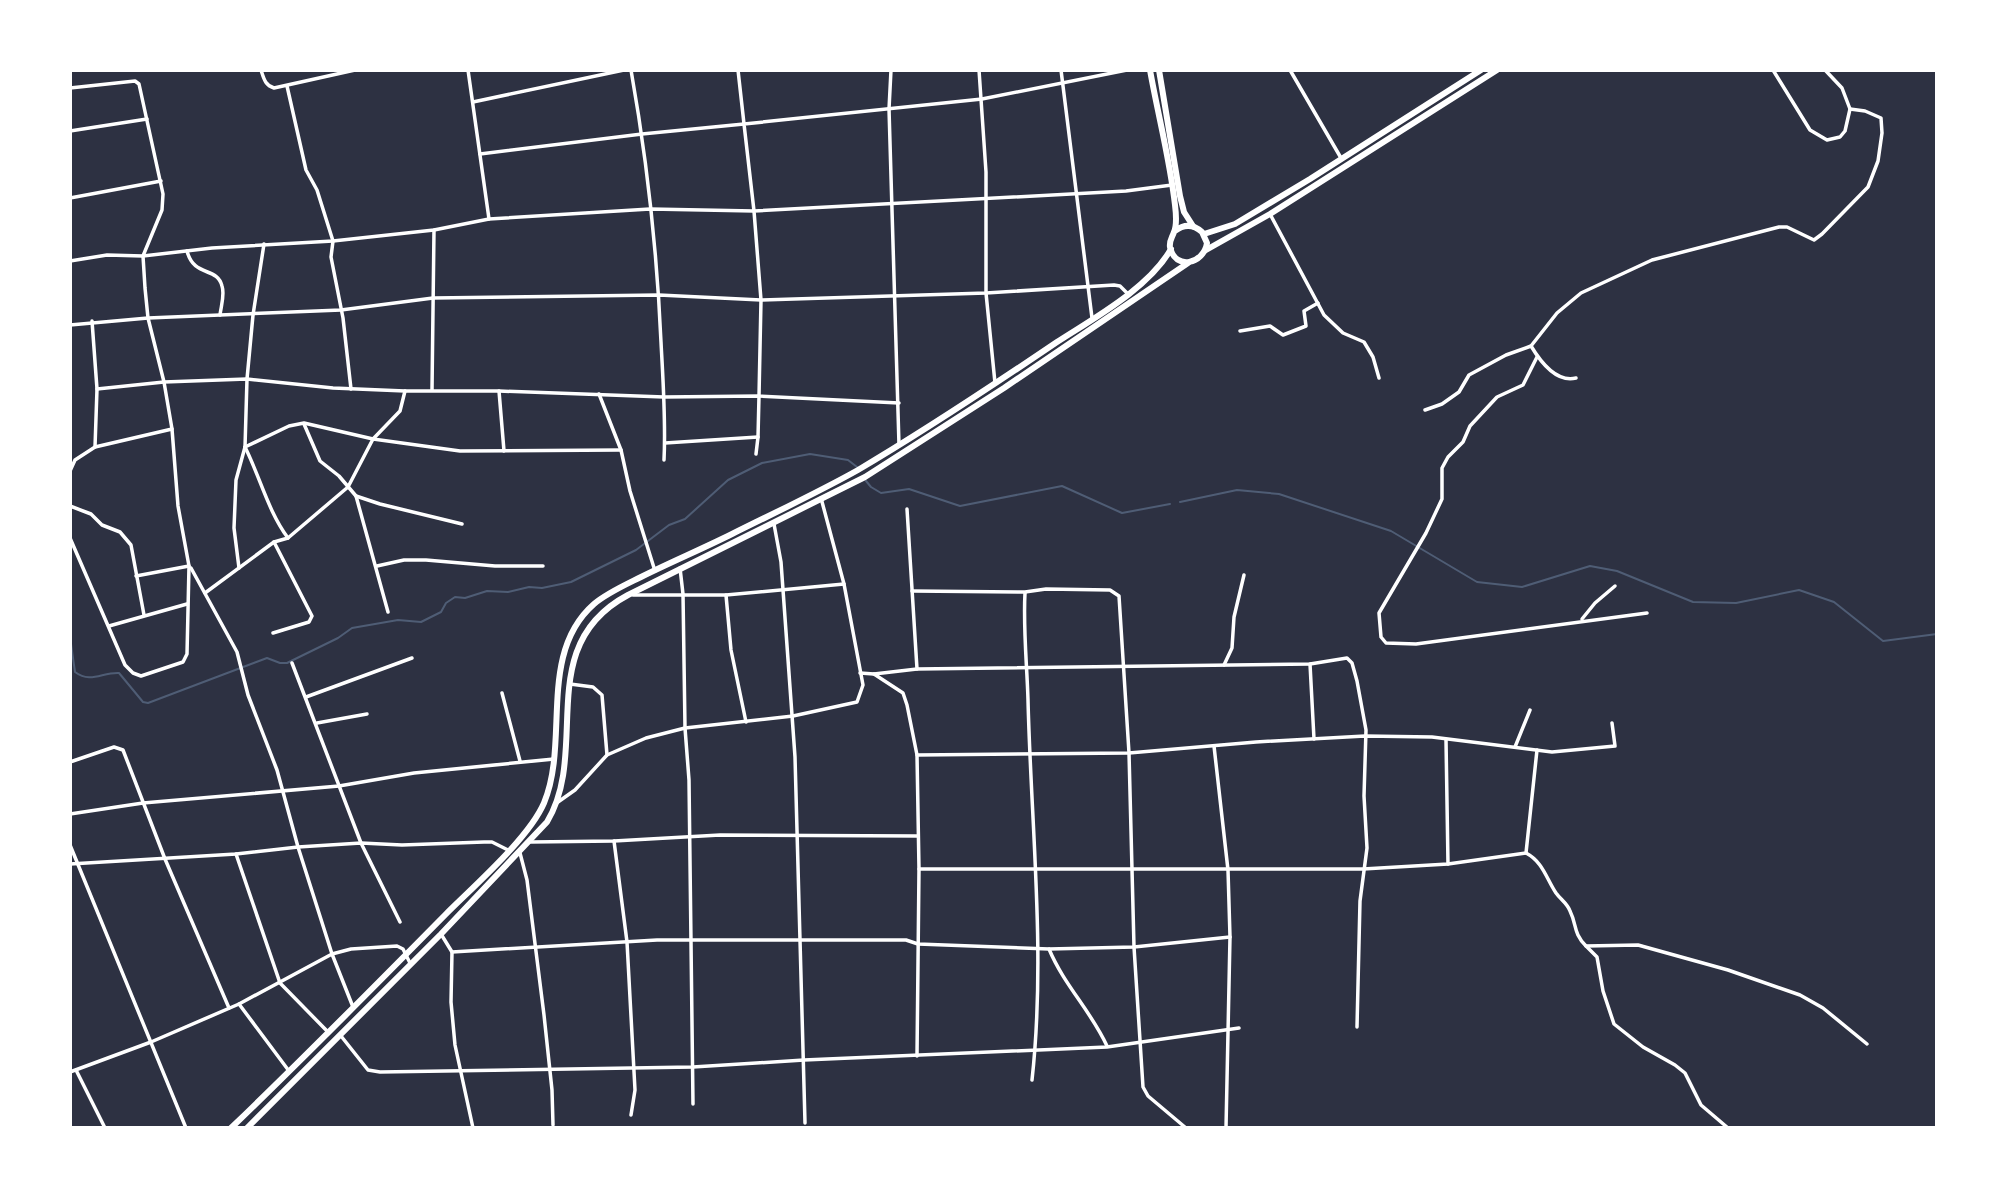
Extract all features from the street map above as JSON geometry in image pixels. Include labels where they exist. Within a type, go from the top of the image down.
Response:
[{"type":"main road","points":[[1150,70],[1175,204],[1175,231]]},
{"type":"main road","points":[[1159,70],[1184,212],[1193,226],[1204,234],[1206,250]]},
{"type":"main road","points":[[1204,234],[1235,224],[1481,70]]},
{"type":"main road","points":[[247,1128],[441,934],[531,842],[547,822],[556,803],[570,684],[577,650],[590,624],[611,604],[865,477],[1004,388],[1188,262],[1199,259],[1206,250],[1270,214],[1497,70]]},
{"type":"main road","points":[[1188,262],[1177,259],[1171,249],[1170,240],[1175,231],[1183,226],[1193,226]]},
{"type":"main road","points":[[231,1128],[527,830],[544,803],[554,759],[560,677],[569,640],[594,604],[654,570],[818,491],[899,445],[1092,319],[1128,293],[1161,264],[1171,249]]},
{"type":"street","points":[[261,70],[264,81],[274,88],[355,70]]},
{"type":"street","points":[[468,70],[489,219]]},
{"type":"street","points":[[473,102],[624,70]]},
{"type":"street","points":[[631,70],[642,134],[659,295],[664,460]]},
{"type":"street","points":[[738,70],[761,300],[756,454]]},
{"type":"street","points":[[891,70],[889,109],[899,445]]},
{"type":"street","points":[[979,70],[986,198],[986,293],[995,383]]},
{"type":"street","points":[[1061,70],[1092,319]]},
{"type":"street","points":[[480,154],[642,134],[982,99],[1127,70]]},
{"type":"street","points":[[1290,70],[1341,158]]},
{"type":"street","points":[[1773,70],[1810,130],[1827,140],[1840,137],[1845,131],[1850,108],[1842,88],[1825,70]]},
{"type":"street","points":[[70,88],[135,81],[139,84],[161,181],[162,210],[143,256],[148,318],[164,382],[172,429],[178,506],[189,566],[187,654],[183,662],[141,676],[125,665],[70,538]]},
{"type":"street","points":[[287,86],[306,170],[317,190],[333,241],[331,257],[351,389]]},
{"type":"street","points":[[1425,410],[1442,404],[1459,392],[1469,375],[1506,355],[1531,346],[1558,313],[1581,293],[1652,260],[1779,227],[1787,227],[1814,240],[1868,187],[1874,174],[1882,133],[1881,118],[1850,108]]},
{"type":"street","points":[[70,131],[147,119]]},
{"type":"street","points":[[70,198],[161,181]]},
{"type":"street","points":[[70,261],[107,254],[143,256],[264,244],[292,245],[333,241],[489,219],[650,209],[754,211],[1126,191],[1172,185]]},
{"type":"street","points":[[1270,214],[1324,315],[1343,333],[1364,342],[1373,357],[1379,378]]},
{"type":"street","points":[[432,390],[433,229]]},
{"type":"street","points":[[239,568],[234,528],[236,480],[245,447],[247,379],[264,244]]},
{"type":"street","points":[[187,251],[190,262],[217,276],[222,283],[220,316]]},
{"type":"street","points":[[70,325],[92,321],[341,310],[433,298],[659,295],[761,300],[1120,286],[1128,293]]},
{"type":"street","points":[[1240,331],[1270,326],[1283,335],[1302,329],[1306,326],[1304,311],[1318,303]]},
{"type":"street","points":[[92,321],[97,389],[95,447]]},
{"type":"street","points":[[1531,346],[1537,357],[1553,373],[1563,378],[1576,378]]},
{"type":"street","points":[[1537,357],[1527,379],[1497,397],[1470,426],[1463,442],[1448,457],[1442,468],[1442,499],[1426,533],[1380,613],[1381,637],[1385,643],[1416,643],[1647,613]]},
{"type":"street","points":[[97,389],[164,382],[247,379],[405,391],[499,391],[664,397],[759,396],[899,403]]},
{"type":"street","points":[[205,593],[274,542],[288,538],[348,486],[373,439],[400,411],[405,391]]},
{"type":"street","points":[[499,391],[505,450]]},
{"type":"street","points":[[599,394],[621,450],[630,491],[654,570]]},
{"type":"street","points":[[245,447],[289,426],[304,423],[373,439],[460,451],[621,450]]},
{"type":"street","points":[[304,423],[320,461],[356,496],[388,612]]},
{"type":"street","points":[[70,471],[72,460],[95,447],[172,429]]},
{"type":"street","points":[[665,443],[758,438]]},
{"type":"street","points":[[245,447],[257,470],[270,507],[288,538]]},
{"type":"street","points":[[556,803],[575,790],[607,755],[646,738],[685,728],[793,716],[857,702],[863,685],[844,584],[818,491]]},
{"type":"street","points":[[356,496],[462,524]]},
{"type":"street","points":[[70,506],[91,514],[102,524],[125,535],[131,544],[144,615]]},
{"type":"street","points":[[907,509],[917,669]]},
{"type":"street","points":[[774,524],[783,592],[793,716],[804,1123]]},
{"type":"street","points":[[273,633],[309,622],[312,616],[274,542]]},
{"type":"street","points":[[377,566],[404,560],[543,566]]},
{"type":"street","points":[[136,576],[189,566]]},
{"type":"street","points":[[189,566],[237,652],[248,695],[283,790],[332,954],[354,1007]]},
{"type":"street","points":[[680,568],[689,780],[692,1104]]},
{"type":"street","points":[[1224,665],[1232,648],[1234,617],[1244,575]]},
{"type":"street","points":[[628,595],[726,596],[844,584]]},
{"type":"street","points":[[1581,621],[1595,603],[1615,586]]},
{"type":"street","points":[[912,591],[1025,592],[1046,589],[1115,592],[1119,596],[1129,753],[1134,947],[1143,1087],[1148,1096],[1186,1128]]},
{"type":"street","points":[[1025,592],[1038,950],[1032,1080]]},
{"type":"street","points":[[726,596],[731,650],[746,722]]},
{"type":"street","points":[[109,625],[187,604]]},
{"type":"street","points":[[306,697],[412,658]]},
{"type":"street","points":[[860,673],[917,669],[1310,664],[1342,658],[1352,663],[1365,720],[1364,796],[1367,832],[1360,901],[1357,1027]]},
{"type":"street","points":[[292,663],[361,843],[400,922]]},
{"type":"street","points":[[1310,664],[1314,739]]},
{"type":"street","points":[[874,674],[903,694],[908,705],[917,755],[917,1056]]},
{"type":"street","points":[[570,684],[593,687],[602,695],[607,755]]},
{"type":"street","points":[[502,693],[520,761]]},
{"type":"street","points":[[1516,747],[1530,710]]},
{"type":"street","points":[[317,723],[367,714]]},
{"type":"street","points":[[917,755],[1129,753],[1365,736],[1433,737],[1563,752],[1615,746],[1612,723]]},
{"type":"street","points":[[1446,740],[1448,864]]},
{"type":"street","points":[[1214,746],[1227,870],[1230,937],[1226,1128]]},
{"type":"street","points":[[70,762],[119,747],[123,750],[165,859],[229,1008]]},
{"type":"street","points":[[1526,853],[1536,750]]},
{"type":"street","points":[[70,814],[143,803],[339,786],[414,774],[554,759]]},
{"type":"street","points":[[531,842],[796,835],[918,836]]},
{"type":"street","points":[[614,841],[626,942],[635,1090],[631,1115]]},
{"type":"street","points":[[70,864],[361,843],[402,845],[492,842],[508,850]]},
{"type":"street","points":[[70,845],[186,1128]]},
{"type":"street","points":[[520,853],[527,880],[554,1108],[553,1125]]},
{"type":"street","points":[[919,869],[1363,869],[1448,864],[1526,853],[1542,866],[1557,895],[1568,906],[1573,916],[1575,932],[1597,957],[1603,991],[1614,1024],[1643,1047],[1685,1073],[1701,1105],[1728,1128]]},
{"type":"street","points":[[236,854],[280,983],[328,1032]]},
{"type":"street","points":[[441,934],[452,953],[452,1023],[459,1072],[473,1128]]},
{"type":"street","points":[[452,953],[692,940],[906,940],[919,944],[1038,950],[1134,947],[1230,937]]},
{"type":"street","points":[[1586,946],[1638,945],[1728,970],[1800,995],[1823,1008],[1867,1044]]},
{"type":"street","points":[[105,1128],[72,1071],[151,1042],[239,1004],[332,954],[351,949],[397,946],[403,949],[410,963]]},
{"type":"street","points":[[1049,949],[1065,982],[1089,1011],[1107,1047]]},
{"type":"street","points":[[239,1004],[289,1071]]},
{"type":"street","points":[[340,1034],[368,1070],[459,1072],[693,1068],[804,1060],[1107,1047],[1140,1044],[1228,1027],[1239,1028]]},
{"type":"waterway","points":[[70,637],[75,672],[86,677],[119,673],[143,702],[148,703],[267,658],[287,663],[338,638],[352,628],[398,620],[421,622],[441,612],[446,603],[455,597],[465,598],[487,591],[508,592],[571,582],[636,550],[669,525],[685,519],[728,480],[762,463],[810,454],[848,460],[857,467]]},
{"type":"waterway","points":[[866,481],[881,493],[909,489],[960,506],[1062,486],[1122,513],[1170,504]]},
{"type":"waterway","points":[[1180,502],[1237,490],[1279,494],[1391,531],[1477,582],[1522,587],[1590,566],[1617,571],[1693,602],[1736,603],[1799,590],[1834,602],[1883,641],[1937,634]]}]
